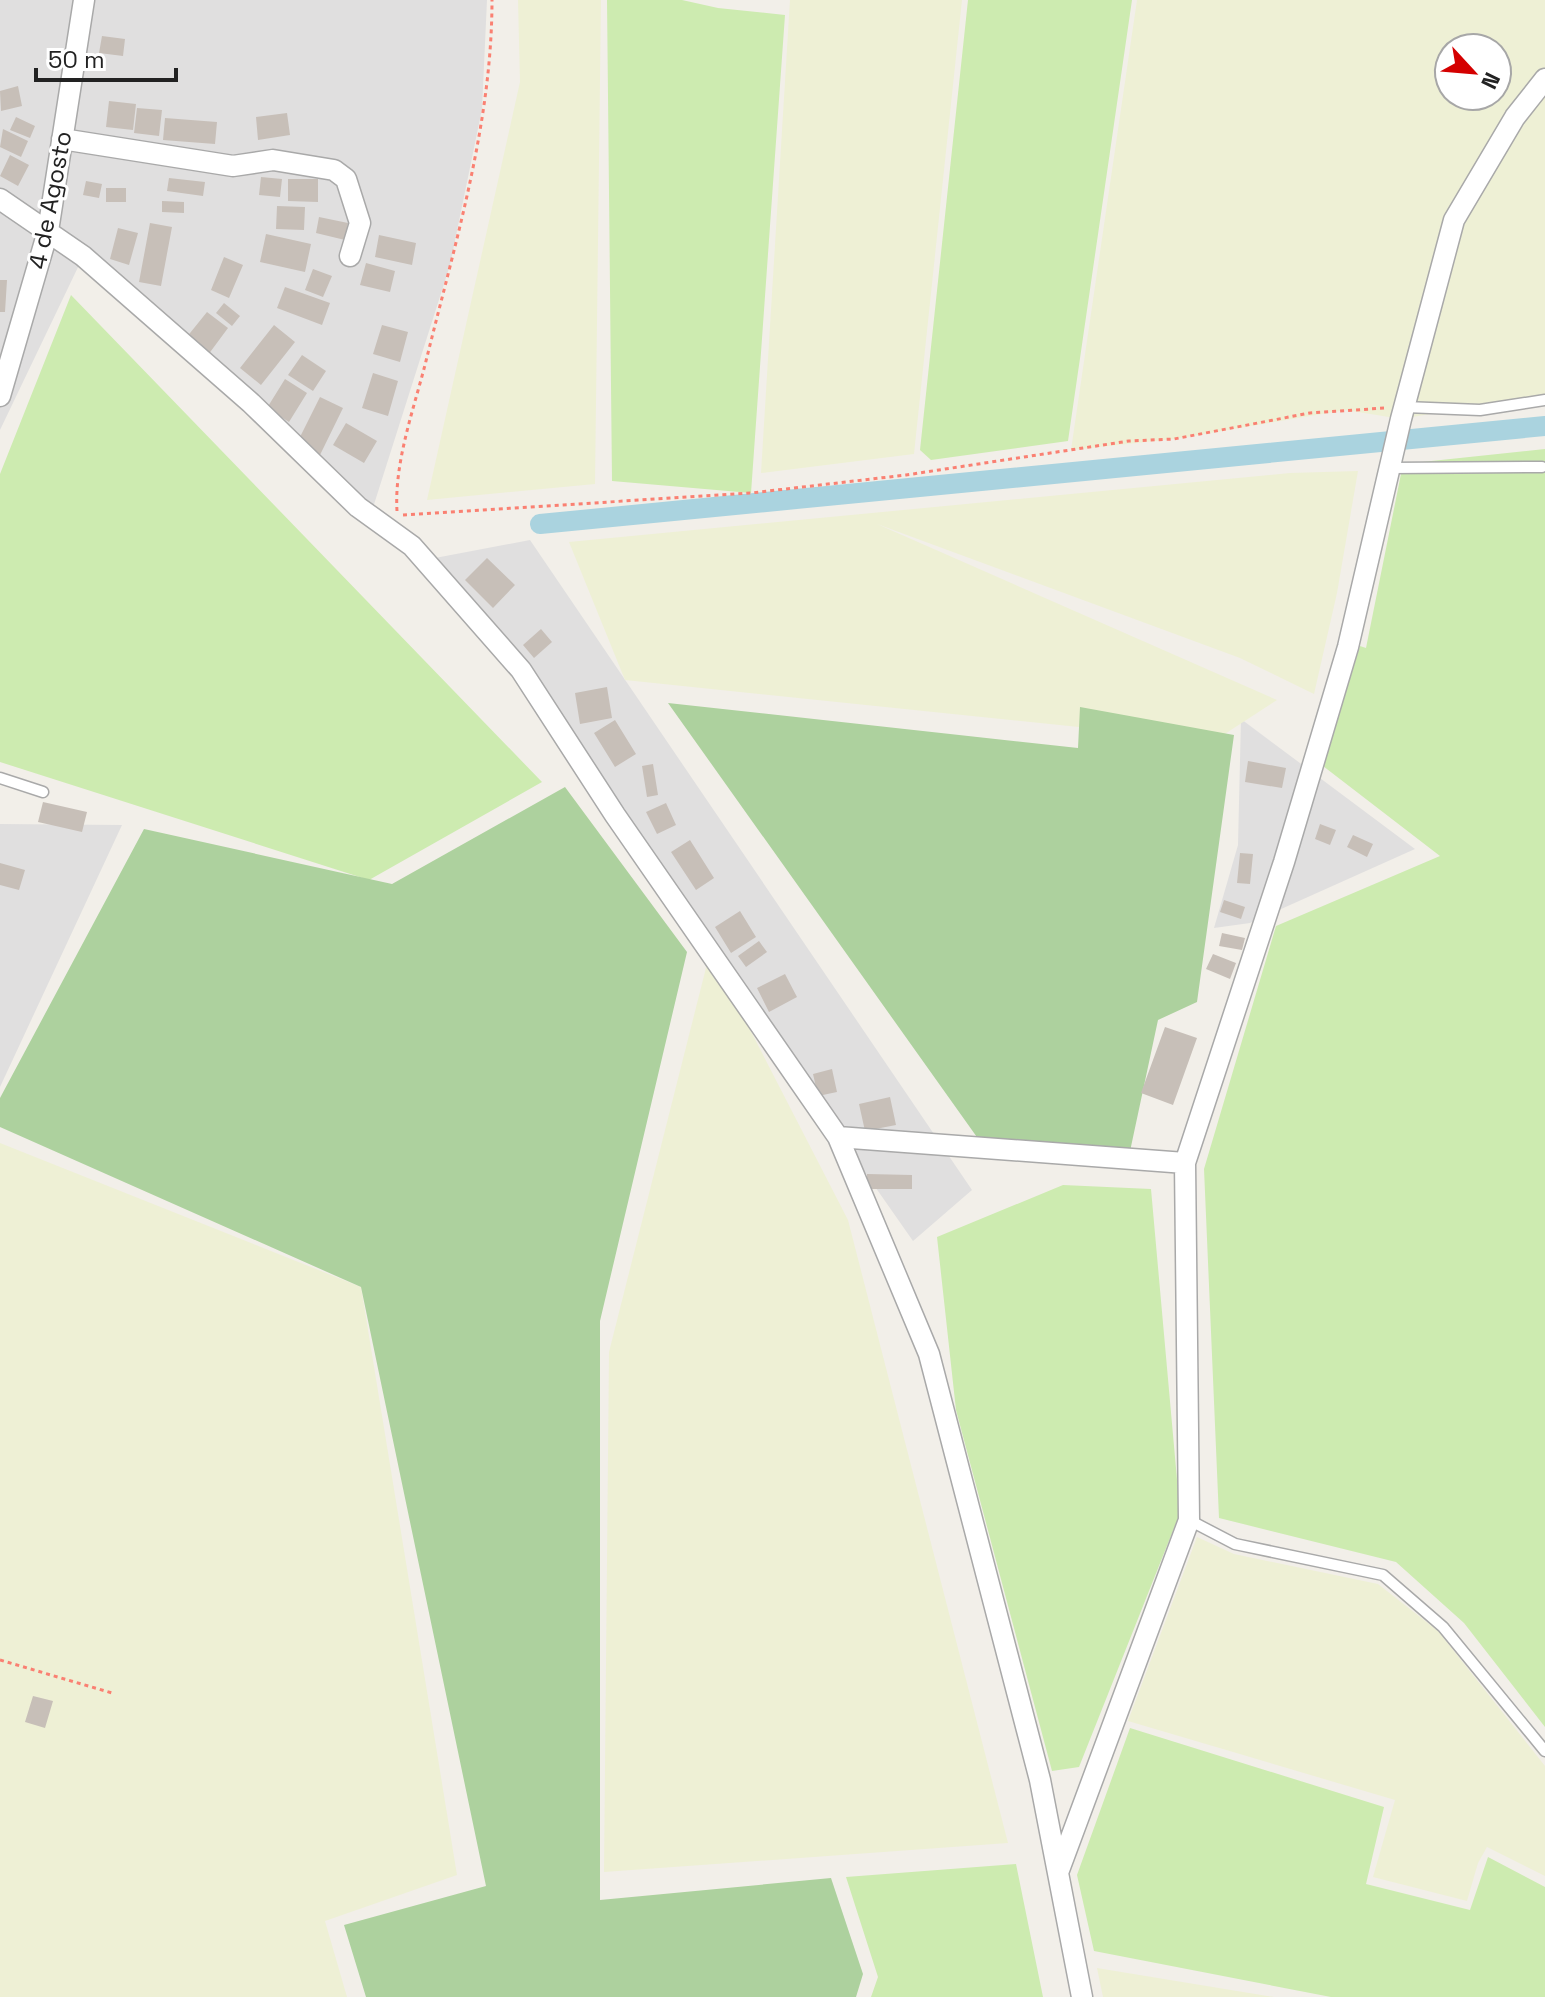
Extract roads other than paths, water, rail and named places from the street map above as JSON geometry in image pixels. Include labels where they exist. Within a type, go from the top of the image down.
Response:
[{"type":"street","name":"4 de Agosto","points":[[0,396],[48,231],[84,0]]},
{"type":"street","points":[[1058,1873],[1189,1520],[1185,1163],[1284,862],[1344,661],[1403,413],[1454,220],[1515,117],[1545,79]]},
{"type":"street","points":[[62,139],[233,166],[273,160],[334,170],[346,179],[360,223],[350,256]]},
{"type":"street","points":[[0,199],[83,256],[251,403],[358,507],[412,546],[521,670],[615,815],[838,1137],[929,1354],[1040,1780],[1082,1997]]},
{"type":"street","points":[[838,1137],[1185,1163]]},
{"type":"lane","points":[[1403,413],[1480,410],[1545,400]]},
{"type":"lane","points":[[1392,461],[1542,467]]},
{"type":"lane","points":[[0,778],[43,792]]},
{"type":"lane","points":[[1189,1520],[1235,1544],[1383,1575],[1443,1627],[1545,1751]]},
{"type":"waterway","points":[[540,524],[1545,426]]}]
